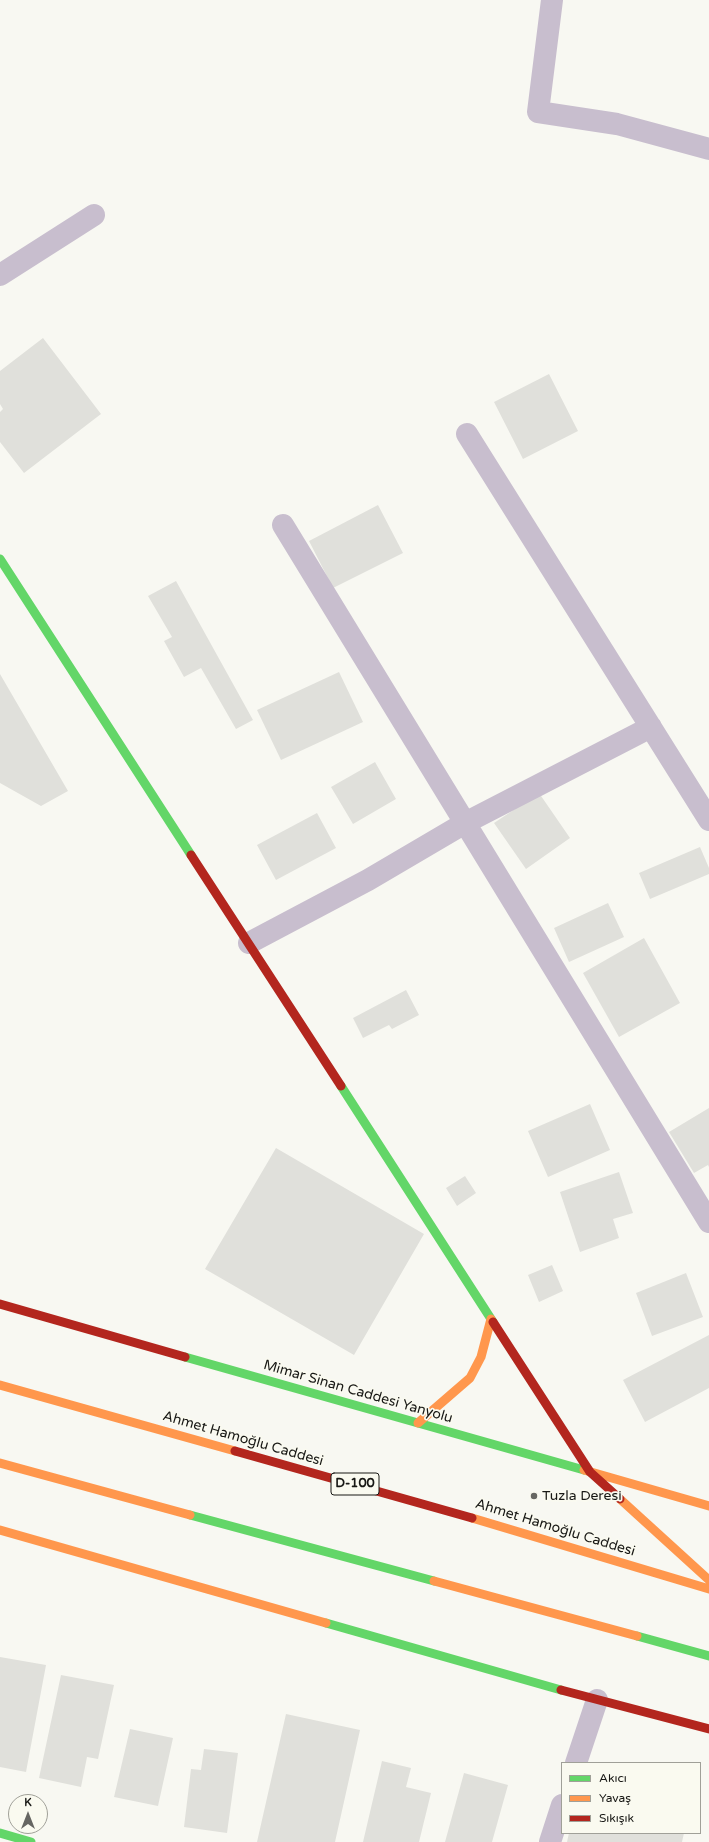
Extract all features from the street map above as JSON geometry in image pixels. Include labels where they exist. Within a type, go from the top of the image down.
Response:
[{"type":"main road","points":[[0,558],[590,1472],[709,1580]]},
{"type":"main road","name":"Mimar Sinan Caddesi Yanyolu","points":[[0,1304],[709,1506]]},
{"type":"main road","points":[[418,1423],[470,1378],[480,1357],[491,1319]]},
{"type":"main road","name":"Ahmet Hamoğlu Caddesi","points":[[0,1385],[455,1513],[709,1589]]},
{"type":"main road","points":[[0,1463],[709,1656]]},
{"type":"main road","points":[[0,1530],[597,1700],[709,1729]]},
{"type":"main road","points":[[0,1833],[30,1842]]},
{"type":"street","points":[[552,0],[538,112],[617,124],[709,149]]},
{"type":"street","points":[[0,275],[94,215]]},
{"type":"street","points":[[467,434],[709,820]]},
{"type":"street","points":[[283,525],[709,1222]]},
{"type":"street","points":[[249,943],[368,880],[466,823],[651,727]]},
{"type":"street","points":[[576,1762],[597,1700]]},
{"type":"street","points":[[550,1842],[561,1808]]},
{"type":"building","points":[[43,338],[101,414],[24,473],[0,442],[0,412],[3,409],[0,404],[0,371]]},
{"type":"building","points":[[549,374],[578,431],[523,459],[494,402]]},
{"type":"building","points":[[378,505],[403,553],[333,588],[309,541]]},
{"type":"building","points":[[176,581],[253,720],[236,729],[201,668],[184,677],[164,641],[172,637],[148,596]]},
{"type":"building","points":[[339,672],[363,722],[281,760],[257,710]]},
{"type":"building","points":[[0,674],[68,791],[41,806],[0,783]]},
{"type":"building","points":[[375,762],[396,799],[353,824],[331,787]]},
{"type":"building","points":[[539,793],[570,838],[526,869],[494,823]]},
{"type":"building","points":[[317,813],[336,848],[276,880],[257,845]]},
{"type":"building","points":[[700,847],[709,868],[709,874],[650,899],[639,873]]},
{"type":"building","points":[[608,903],[624,937],[569,962],[554,928]]},
{"type":"building","points":[[644,938],[680,1003],[619,1037],[583,973]]},
{"type":"building","points":[[406,990],[419,1015],[392,1029],[389,1025],[363,1038],[353,1018]]},
{"type":"building","points":[[590,1104],[610,1150],[548,1177],[528,1131]]},
{"type":"building","points":[[709,1108],[709,1167],[708,1165],[694,1173],[669,1132]]},
{"type":"building","points":[[276,1148],[424,1234],[354,1355],[205,1269]]},
{"type":"building","points":[[619,1172],[633,1213],[613,1219],[619,1238],[580,1252],[560,1192]]},
{"type":"building","points":[[465,1176],[476,1193],[457,1206],[446,1188]]},
{"type":"building","points":[[552,1265],[563,1291],[539,1302],[528,1275]]},
{"type":"building","points":[[686,1273],[703,1317],[652,1336],[636,1293]]},
{"type":"building","points":[[709,1335],[709,1388],[645,1422],[623,1380]]},
{"type":"building","points":[[0,1657],[46,1665],[26,1772],[0,1767]]},
{"type":"building","points":[[61,1675],[114,1685],[98,1759],[87,1757],[81,1787],[39,1778]]},
{"type":"building","points":[[286,1714],[360,1730],[335,1842],[257,1842]]},
{"type":"building","points":[[130,1729],[173,1738],[158,1806],[114,1797]]},
{"type":"building","points":[[204,1749],[238,1753],[227,1833],[184,1827],[191,1769],[201,1770]]},
{"type":"building","points":[[382,1761],[411,1768],[406,1787],[431,1793],[419,1842],[363,1842]]},
{"type":"building","points":[[464,1773],[508,1785],[492,1842],[445,1842]]},
{"type":"building","points":[[569,1834],[684,1834],[682,1842],[567,1842]]},
{"type":"traffic: fast","points":[[0,559],[191,855]]},
{"type":"traffic: fast","points":[[341,1086],[493,1322]]},
{"type":"traffic: fast","points":[[185,1357],[584,1470]]},
{"type":"traffic: fast","points":[[190,1515],[434,1581]]},
{"type":"traffic: fast","points":[[326,1623],[561,1690]]},
{"type":"traffic: fast","points":[[637,1636],[709,1656]]},
{"type":"traffic: fast","points":[[0,1833],[31,1842]]},
{"type":"traffic: slow","points":[[418,1423],[470,1378],[481,1357],[491,1319]]},
{"type":"traffic: slow","points":[[0,1385],[235,1451]]},
{"type":"traffic: slow","points":[[0,1463],[190,1515]]},
{"type":"traffic: slow","points":[[584,1470],[709,1506]]},
{"type":"traffic: slow","points":[[620,1499],[709,1580]]},
{"type":"traffic: slow","points":[[472,1518],[709,1589]]},
{"type":"traffic: slow","points":[[0,1530],[326,1623]]},
{"type":"traffic: slow","points":[[434,1581],[637,1636]]},
{"type":"traffic: jam","points":[[191,855],[341,1086]]},
{"type":"traffic: jam","points":[[0,1304],[185,1357]]},
{"type":"traffic: jam","points":[[493,1322],[590,1472],[620,1499]]},
{"type":"traffic: jam","points":[[235,1451],[472,1518]]},
{"type":"traffic: jam","points":[[561,1690],[709,1729]]},
{"type":"place","name":"Tuzla Deresi","points":[[534,1496]]}]
